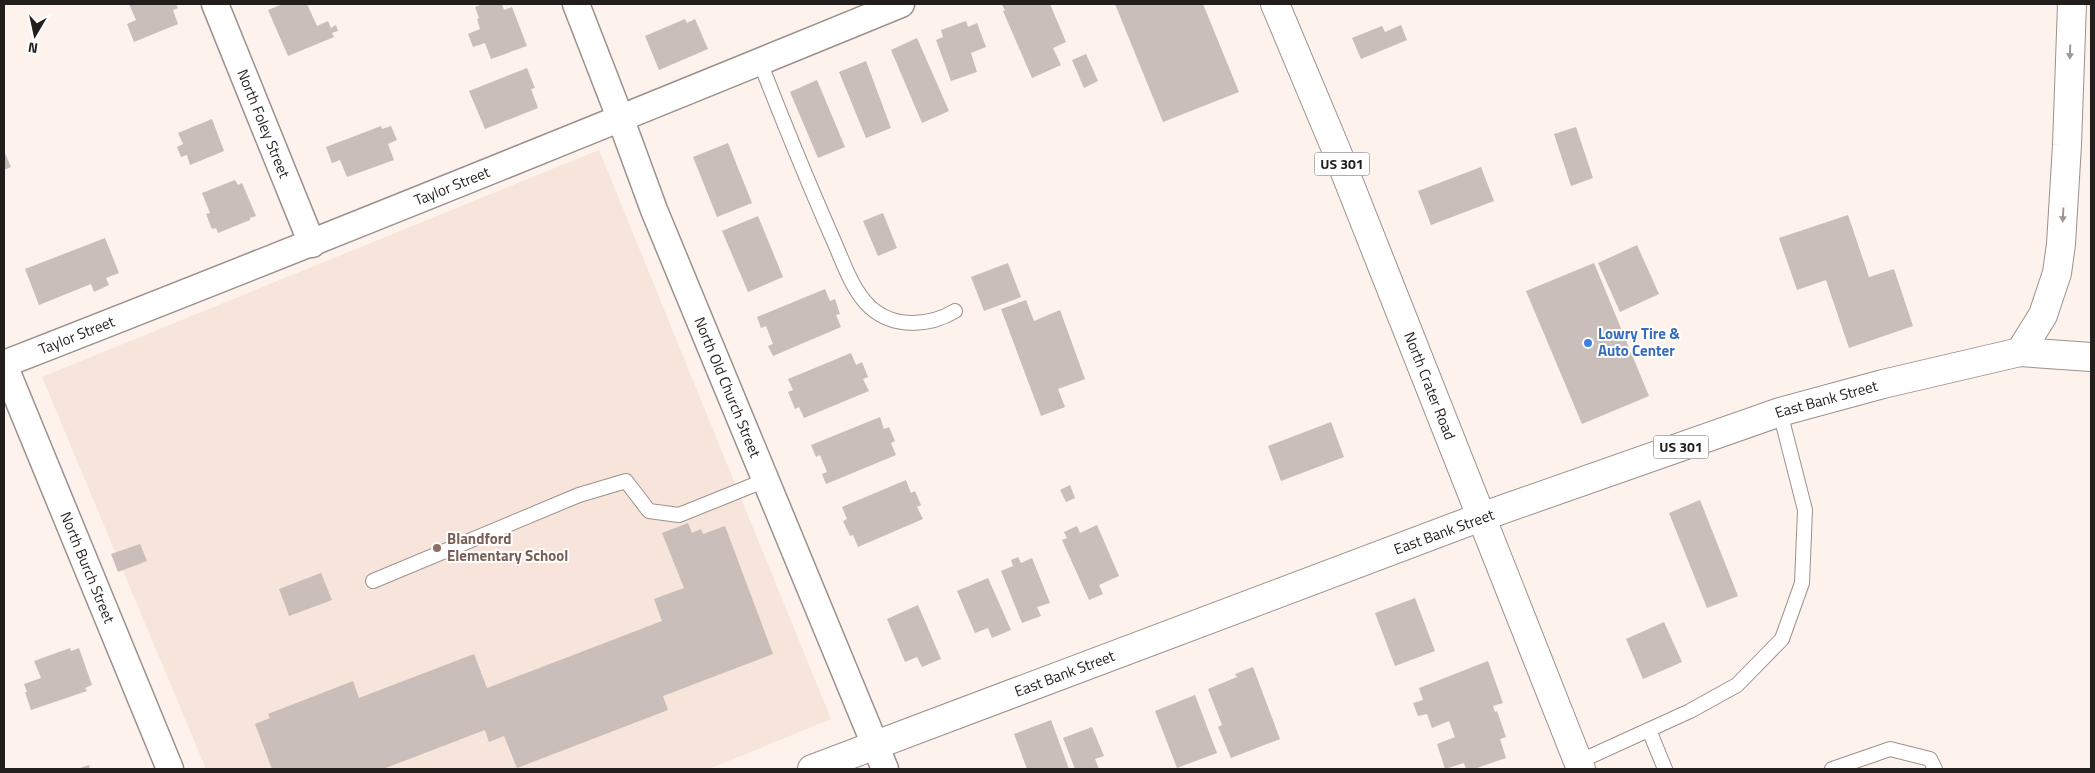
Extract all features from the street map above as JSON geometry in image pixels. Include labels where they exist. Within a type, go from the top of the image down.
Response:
[{"type":"main road","name":"North Crater Road","points":[[1275,4],[1338,156],[1580,765]]},
{"type":"main road","points":[[2020,352],[2043,315],[2058,273],[2066,155],[2072,4]]},
{"type":"main road","name":"East Bank Street","points":[[812,769],[880,757],[1481,518],[1780,412],[1883,384],[2020,352],[2091,357]]},
{"type":"street","name":"North Foley Street","points":[[215,4],[312,244]]},
{"type":"street","name":"North Old Church Street","points":[[576,4],[654,210],[880,757]]},
{"type":"street","name":"Taylor Street","points":[[4,364],[312,244],[621,120],[901,4]]},
{"type":"street","name":"North Burch Street","points":[[4,364],[170,769]]},
{"type":"lane","points":[[760,62],[811,189],[856,292],[872,308],[891,319],[913,324],[931,322],[956,311]]},
{"type":"lane","points":[[1580,765],[1690,711],[1737,685],[1782,639],[1802,583],[1805,510],[1780,412]]},
{"type":"lane","points":[[373,581],[579,495],[626,481],[649,511],[679,515],[766,480]]},
{"type":"lane","points":[[1649,730],[1665,769]]},
{"type":"lane","points":[[1832,769],[1890,749],[1930,759],[1935,769]]},
{"type":"shaded area","name":"Blandford Elementary School","points":[[599,150],[831,719],[709,769],[206,769],[42,377]]},
{"type":"building","points":[[129,4],[176,4],[178,8],[173,10],[178,24],[134,42],[127,24],[136,20]]},
{"type":"building","points":[[283,4],[307,4],[317,26],[328,21],[331,28],[336,25],[338,31],[332,33],[334,37],[288,56],[268,10]]},
{"type":"building","points":[[483,4],[502,4],[504,10],[512,7],[527,46],[491,59],[485,43],[473,47],[468,34],[480,29],[475,7]]},
{"type":"building","points":[[1050,4],[1066,42],[1053,48],[1061,65],[1032,78],[1003,11],[1005,10],[1002,5]]},
{"type":"building","points":[[1115,4],[1203,4],[1239,92],[1163,122]]},
{"type":"building","points":[[685,19],[687,23],[695,19],[708,49],[659,70],[645,36]]},
{"type":"building","points":[[966,21],[968,27],[977,23],[986,47],[971,53],[977,72],[951,81],[936,40],[943,37],[941,30]]},
{"type":"building","points":[[1401,25],[1407,40],[1361,59],[1352,38],[1382,26],[1385,32]]},
{"type":"building","points":[[917,38],[949,111],[922,123],[891,50]]},
{"type":"building","points":[[1086,54],[1098,81],[1084,88],[1072,60]]},
{"type":"building","points":[[866,61],[891,128],[866,138],[839,72]]},
{"type":"building","points":[[527,68],[535,88],[531,89],[538,108],[485,129],[469,91]]},
{"type":"building","points":[[817,80],[845,147],[818,158],[790,92]]},
{"type":"building","points":[[212,119],[224,151],[190,165],[187,155],[181,157],[177,147],[183,144],[178,133]]},
{"type":"building","points":[[381,126],[382,129],[391,126],[397,140],[388,144],[394,160],[347,177],[340,160],[332,163],[326,147]]},
{"type":"building","points":[[1576,127],[1593,178],[1571,186],[1554,134]]},
{"type":"building","points":[[728,143],[752,203],[717,217],[693,157]]},
{"type":"building","points":[[4,151],[11,167],[4,170]]},
{"type":"building","points":[[1481,167],[1494,201],[1431,225],[1418,191]]},
{"type":"building","points":[[235,180],[238,185],[242,183],[256,216],[218,233],[216,228],[212,229],[206,214],[210,213],[202,193]]},
{"type":"building","points":[[883,213],[897,248],[878,256],[863,221]]},
{"type":"building","points":[[1848,215],[1869,277],[1894,269],[1913,326],[1849,348],[1826,280],[1797,290],[1779,238]]},
{"type":"building","points":[[758,216],[783,277],[748,292],[722,231]]},
{"type":"building","points":[[105,238],[119,273],[106,278],[109,285],[94,292],[91,284],[39,305],[25,269]]},
{"type":"building","points":[[1637,245],[1659,294],[1620,312],[1598,263]]},
{"type":"building","points":[[1008,263],[1021,297],[984,311],[971,277]]},
{"type":"building","name":"Lowry Tire & Auto Center","points":[[1594,263],[1649,396],[1582,424],[1526,291]]},
{"type":"building","points":[[825,289],[830,301],[835,299],[840,314],[836,315],[841,327],[773,356],[768,346],[773,344],[766,326],[761,328],[757,317]]},
{"type":"building","points":[[1026,300],[1034,321],[1060,310],[1085,379],[1058,389],[1065,407],[1041,416],[1001,309]]},
{"type":"building","points":[[851,353],[856,365],[862,362],[868,377],[863,379],[869,391],[804,418],[799,407],[795,409],[788,392],[793,390],[788,379]]},
{"type":"building","points":[[880,417],[884,429],[889,427],[895,441],[891,443],[896,455],[826,484],[822,474],[827,472],[820,455],[816,457],[811,445]]},
{"type":"building","points":[[1331,422],[1344,457],[1281,481],[1268,446]]},
{"type":"building","points":[[906,480],[911,493],[915,491],[921,505],[917,507],[923,519],[858,547],[853,535],[850,536],[843,521],[847,519],[842,507]]},
{"type":"building","points":[[1070,485],[1075,498],[1066,502],[1060,490]]},
{"type":"building","points":[[1700,500],[1738,596],[1707,608],[1669,513]]},
{"type":"building","points":[[688,523],[692,533],[701,529],[703,534],[725,526],[773,654],[663,696],[668,710],[517,768],[504,736],[489,742],[485,730],[383,769],[272,769],[255,724],[270,718],[268,714],[353,681],[359,698],[474,654],[487,688],[662,621],[654,599],[684,588],[662,533]]},
{"type":"building","points":[[1097,525],[1119,576],[1099,585],[1103,594],[1089,600],[1062,540],[1067,538],[1064,532],[1077,526],[1080,533]]},
{"type":"building","points":[[140,544],[147,561],[118,572],[111,554]]},
{"type":"building","points":[[1018,557],[1021,563],[1032,558],[1050,603],[1037,607],[1041,616],[1022,623],[1001,571],[1013,566],[1011,560]]},
{"type":"building","points":[[321,573],[332,600],[289,616],[279,589]]},
{"type":"building","points":[[988,578],[1011,630],[992,638],[988,628],[975,633],[957,591]]},
{"type":"building","points":[[1415,598],[1435,651],[1395,666],[1375,613]]},
{"type":"building","points":[[918,605],[941,659],[922,667],[917,657],[905,662],[887,619]]},
{"type":"building","points":[[1664,622],[1682,662],[1643,679],[1626,639]]},
{"type":"building","points":[[70,648],[71,651],[79,648],[92,685],[85,688],[87,691],[31,710],[24,684],[41,678],[34,661]]},
{"type":"building","points":[[1488,661],[1503,703],[1493,706],[1495,712],[1497,711],[1506,737],[1500,739],[1506,758],[1474,769],[1466,769],[1464,763],[1445,769],[1437,744],[1455,737],[1449,721],[1432,728],[1427,714],[1418,716],[1413,703],[1423,700],[1419,688]]},
{"type":"building","points":[[1253,667],[1280,739],[1231,758],[1218,727],[1222,725],[1208,689],[1237,677],[1235,674]]},
{"type":"building","points":[[1195,695],[1217,753],[1177,768],[1155,711]]},
{"type":"building","points":[[1051,720],[1069,769],[1027,769],[1014,734]]},
{"type":"building","points":[[1092,727],[1104,756],[1095,759],[1099,769],[1075,769],[1063,738]]},
{"type":"building","points":[[89,765],[90,769],[77,769]]},
{"type":"place","name":"Lowry Tire & Auto Center","points":[[1588,343]]},
{"type":"place","name":"Blandford Elementary School","points":[[437,548]]}]
